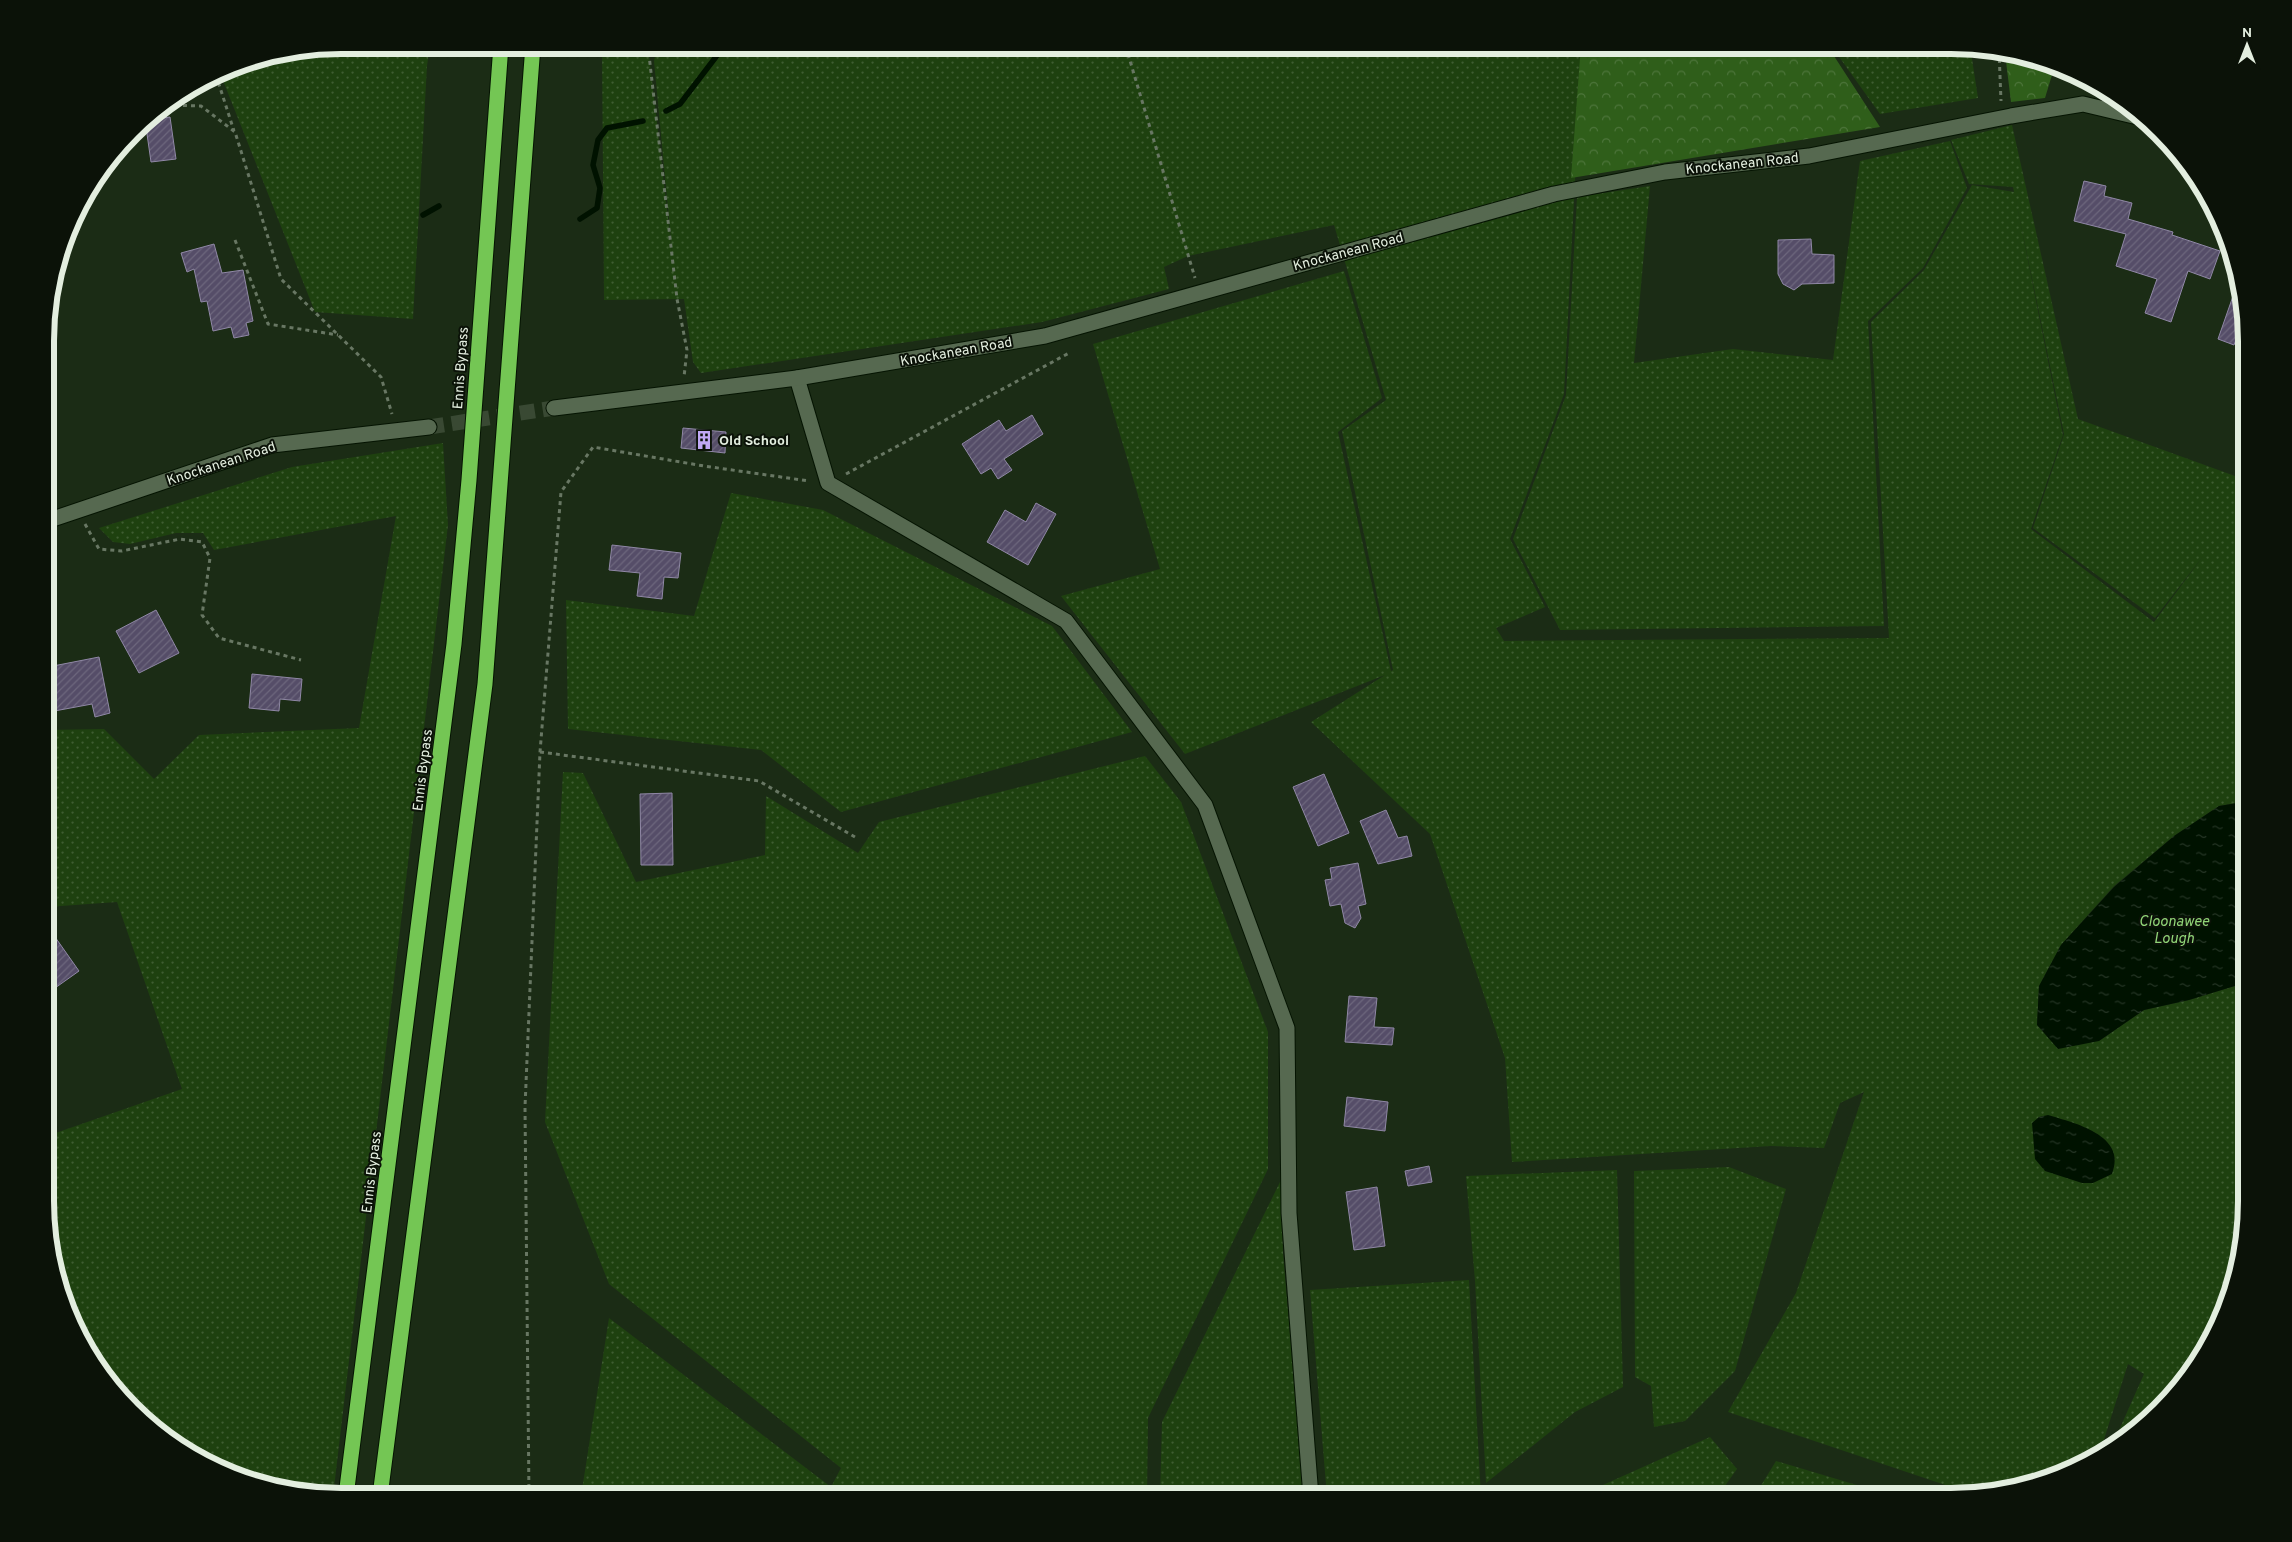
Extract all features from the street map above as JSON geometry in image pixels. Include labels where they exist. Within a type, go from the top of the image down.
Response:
[{"type":"highway","name":"Ennis Bypass","points":[[347,1488],[454,644],[469,480],[500,54]]},
{"type":"highway","points":[[381,1488],[484,684],[532,54]]},
{"type":"street","name":"Knockanean Road","points":[[554,408],[797,378],[1045,336],[1554,194],[1665,172],[1809,156],[2001,118],[2083,104],[2128,115]]},
{"type":"street","points":[[797,378],[828,483],[1066,621],[1205,805],[1287,1028],[1289,1213],[1310,1488]]},
{"type":"street","name":"Knockanean Road","points":[[54,519],[272,445],[429,427]]},
{"type":"path","points":[[649,54],[677,299],[687,350],[682,392]]},
{"type":"path","points":[[1128,54],[1200,292]]},
{"type":"path","points":[[1999,58],[2001,118]]},
{"type":"path","points":[[218,81],[281,279],[381,377],[397,430]]},
{"type":"path","points":[[177,105],[201,106],[235,132]]},
{"type":"path","points":[[235,240],[268,324],[338,335]]},
{"type":"path","points":[[529,1488],[525,1107],[540,752],[561,492],[593,447],[704,466],[828,483],[1069,353]]},
{"type":"path","points":[[77,511],[99,549],[122,552],[180,539],[202,542],[210,558],[202,615],[220,638],[301,660]]},
{"type":"path","points":[[540,752],[721,774],[759,781],[855,837]]},
{"type":"green space","points":[[322,54],[429,54],[413,319],[315,312],[223,79],[248,69],[303,56]]},
{"type":"green space","points":[[602,54],[649,55],[673,261],[654,61],[656,54],[1582,54],[1564,394],[1510,539],[1545,607],[1496,628],[1504,641],[1889,638],[1871,322],[1924,270],[1972,185],[2014,192],[2013,187],[1969,184],[1951,140],[2012,125],[2078,419],[2238,477],[2238,803],[2219,806],[2174,836],[2114,886],[2061,945],[2039,986],[2037,1025],[2099,1041],[2144,1010],[2189,1000],[2238,985],[2238,1220],[2236,1239],[2223,1294],[2209,1328],[2190,1361],[2167,1391],[2141,1417],[2116,1436],[2144,1374],[2128,1364],[2102,1446],[2078,1459],[2044,1473],[1989,1486],[1954,1488],[1728,1412],[1796,1293],[1864,1092],[1840,1103],[1824,1148],[1771,1146],[1512,1162],[1505,1058],[1430,834],[1311,722],[1385,675],[1185,754],[1061,596],[1160,569],[1093,344],[1344,271],[1382,398],[1338,432],[1391,671],[1393,670],[1342,431],[1386,400],[1334,225],[1188,256],[1164,267],[1169,289],[1042,322],[701,373],[693,362],[684,299],[604,300]],"holes":[[[2015,196],[2064,434],[2033,528],[2155,618],[2204,555],[2154,622],[2031,529],[2063,435]]]},
{"type":"green space","points":[[1580,54],[1834,54],[1880,127],[1571,178]]},
{"type":"green space","points":[[1837,54],[1971,54],[1978,98],[1880,114]]},
{"type":"green space","points":[[2006,59],[2053,73],[2045,98],[2011,102]]},
{"type":"green space","points":[[1950,141],[1967,188],[1923,268],[1868,321],[1884,626],[1560,630],[1513,539],[1566,395],[1577,197],[1650,186],[1634,363],[1733,349],[1833,360],[1860,161]]},
{"type":"green space","points":[[443,443],[448,525],[334,1488],[285,1483],[248,1473],[197,1450],[151,1417],[113,1376],[83,1328],[64,1276],[59,1257],[54,1220],[54,1134],[182,1089],[117,902],[54,906],[54,730],[104,729],[154,779],[199,735],[359,728],[396,516],[214,550],[203,533],[176,533],[130,544],[113,542],[99,528],[292,467]]},
{"type":"green space","points":[[731,493],[823,510],[1052,626],[1132,732],[841,812],[761,750],[568,729],[566,600],[694,616]]},
{"type":"green space","points":[[1145,756],[1181,802],[1268,1032],[1268,1169],[1148,1418],[1147,1488],[582,1488],[609,1318],[831,1487],[841,1468],[609,1284],[545,1122],[563,772],[583,773],[636,882],[765,855],[766,796],[858,853],[879,822]]},
{"type":"green space","points":[[1729,1167],[1786,1189],[1735,1371],[1685,1421],[1654,1427],[1651,1386],[1635,1377],[1634,1171]]},
{"type":"green space","points":[[1617,1170],[1623,1387],[1575,1412],[1486,1483],[1475,1281],[1466,1176]]},
{"type":"green space","points":[[1281,1180],[1283,1253],[1303,1488],[1160,1488],[1162,1422]]},
{"type":"green space","points":[[1469,1280],[1481,1488],[1326,1488],[1310,1290]]},
{"type":"green space","points":[[1710,1437],[1737,1469],[1723,1488],[1596,1488]]},
{"type":"green space","points":[[1776,1461],[1867,1488],[1760,1488]]},
{"type":"water","name":"Cloonawee Lough","points":[[2238,803],[2238,985],[2189,1000],[2144,1010],[2099,1041],[2058,1049],[2037,1025],[2039,986],[2061,945],[2114,887],[2174,836],[2219,806]]},
{"type":"water","points":[[2048,1115],[2084,1127],[2106,1140],[2112,1149],[2115,1161],[2112,1174],[2093,1183],[2082,1183],[2045,1171],[2035,1159],[2032,1123],[2039,1117]]},
{"type":"building","points":[[170,117],[176,159],[151,162],[146,130],[159,118]]},
{"type":"building","points":[[2084,181],[2106,186],[2104,196],[2132,203],[2128,219],[2173,232],[2172,235],[2220,251],[2210,279],[2188,271],[2171,322],[2145,313],[2157,279],[2116,266],[2126,234],[2074,221]]},
{"type":"building","points":[[1811,239],[1812,254],[1834,255],[1834,283],[1802,284],[1794,290],[1783,284],[1778,274],[1778,240]]},
{"type":"building","points":[[214,244],[222,273],[243,270],[253,321],[246,323],[249,335],[234,338],[231,327],[213,331],[207,301],[201,302],[194,269],[187,272],[181,253]]},
{"type":"building","points":[[2234,293],[2238,334],[2234,345],[2218,339]]},
{"type":"building","points":[[1032,415],[1043,434],[1004,459],[1012,470],[998,479],[991,468],[981,474],[962,444],[999,420],[1006,431]]},
{"type":"building","name":"Old School","points":[[683,428],[726,432],[725,453],[681,448]]},
{"type":"building","points":[[1036,503],[1056,514],[1028,565],[987,542],[1005,510],[1026,522]]},
{"type":"building","points":[[612,545],[681,553],[678,578],[664,577],[662,599],[637,596],[640,573],[609,570]]},
{"type":"building","points":[[156,610],[179,653],[139,673],[116,631]]},
{"type":"building","points":[[99,657],[110,713],[95,717],[92,704],[54,711],[54,666]]},
{"type":"building","points":[[252,674],[302,679],[300,701],[280,699],[279,711],[249,708]]},
{"type":"building","points":[[1324,774],[1349,833],[1318,846],[1293,787]]},
{"type":"building","points":[[672,793],[673,865],[641,865],[640,794]]},
{"type":"building","points":[[1386,810],[1398,838],[1407,836],[1412,856],[1378,864],[1360,821]]},
{"type":"building","points":[[1358,863],[1366,904],[1358,906],[1361,918],[1355,928],[1345,923],[1341,904],[1330,906],[1325,880],[1332,879],[1330,868]]},
{"type":"building","points":[[54,936],[79,971],[54,989]]},
{"type":"building","points":[[1349,996],[1377,998],[1374,1027],[1394,1028],[1392,1045],[1345,1042]]},
{"type":"building","points":[[1347,1097],[1388,1102],[1385,1131],[1344,1126]]},
{"type":"building","points":[[1429,1166],[1432,1182],[1408,1186],[1405,1171]]},
{"type":"building","points":[[1377,1187],[1385,1246],[1354,1250],[1346,1192]]},
{"type":"waterway","points":[[666,111],[680,104],[718,54]]},
{"type":"waterway","points":[[580,219],[597,208],[600,188],[593,165],[598,140],[607,128],[643,121]]},
{"type":"waterway","points":[[423,215],[439,206]]},
{"type":"tunnel","points":[[429,427],[554,408]]},
{"type":"place","name":"Old School","points":[[704,440]]}]
